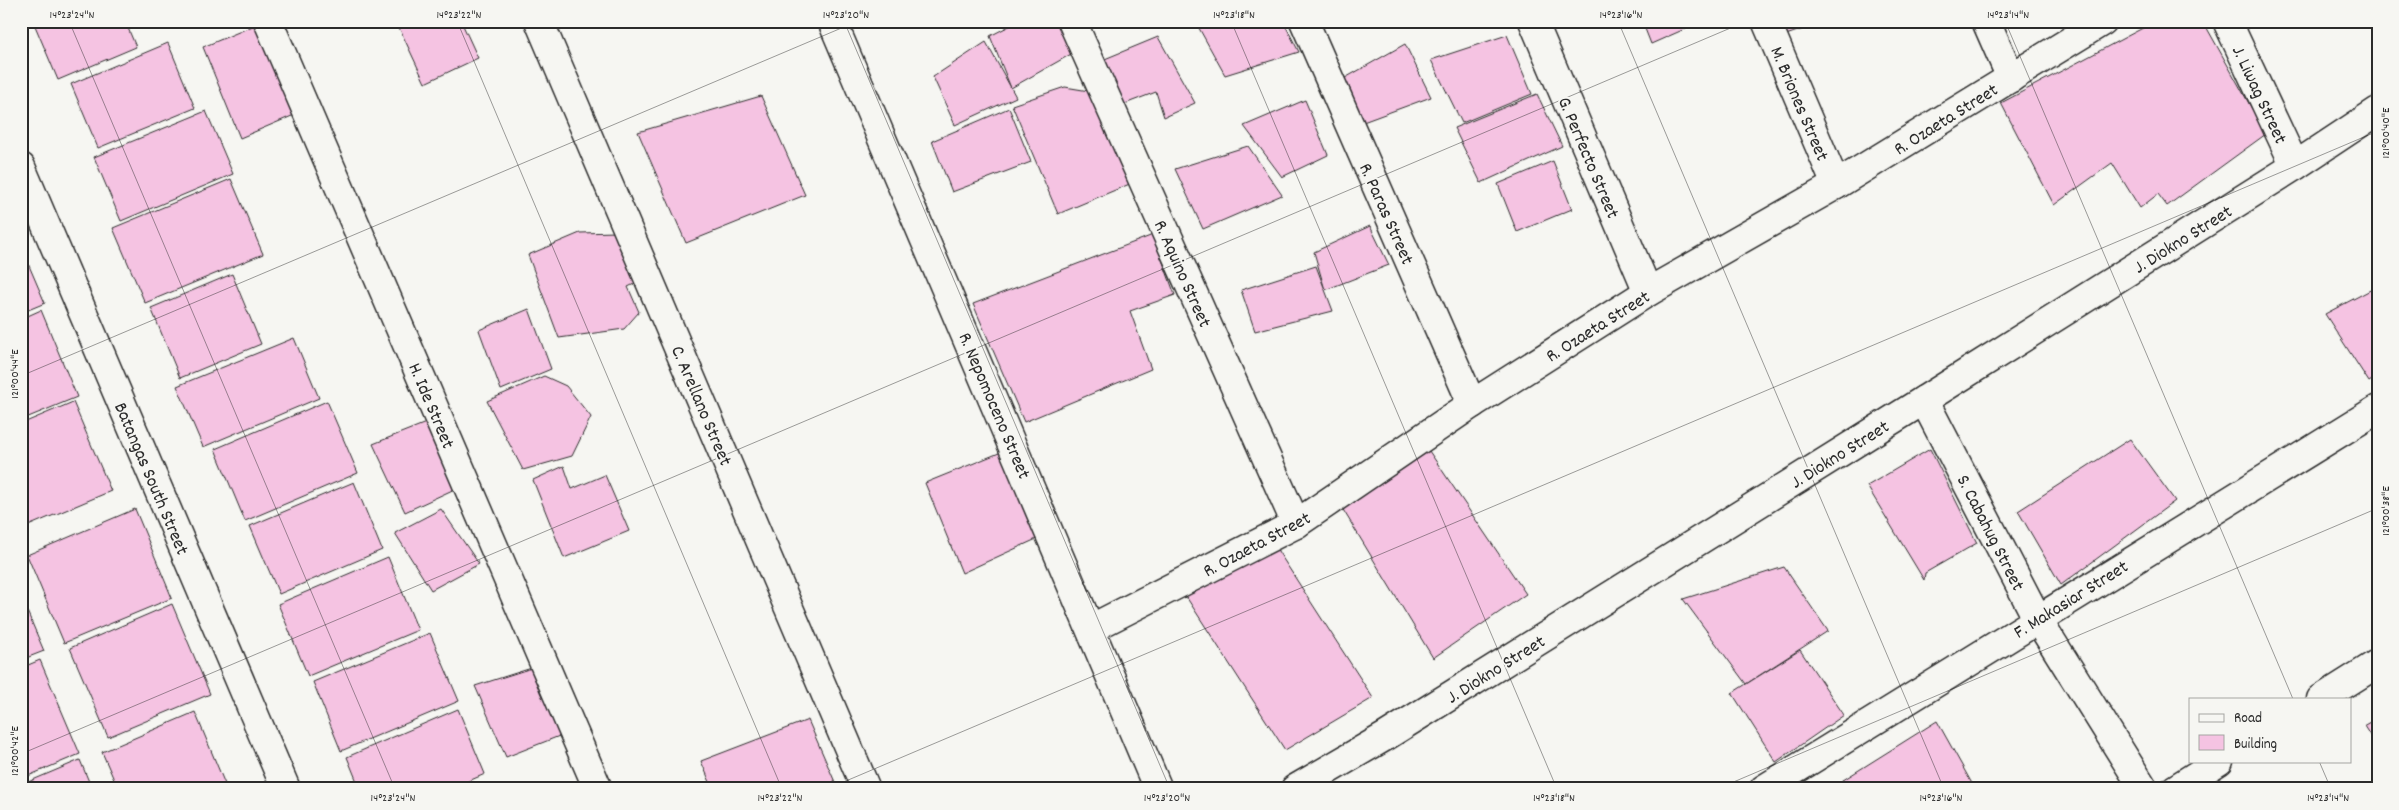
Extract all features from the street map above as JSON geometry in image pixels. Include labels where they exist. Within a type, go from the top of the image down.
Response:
[{"type":"street","name":"H. Ide Street","points":[[268,21],[598,789]]},
{"type":"street","name":"C. Arellano Street","points":[[539,21],[866,789]]},
{"type":"street","name":"R. Nepomoceno Street","points":[[832,21],[1092,628],[1158,789]]},
{"type":"street","name":"R. Aquino Street","points":[[1072,21],[1296,524]]},
{"type":"street","name":"R. Paras Street","points":[[1304,21],[1472,404]]},
{"type":"street","name":"G. Perfecto Street","points":[[1533,21],[1648,292]]},
{"type":"street","name":"M. Briones Street","points":[[1766,21],[1836,186]]},
{"type":"street","points":[[1986,21],[2011,78]]},
{"type":"street","name":"R. Ozaeta Street","points":[[1092,628],[1296,524],[1472,404],[1648,292],[1836,186],[2103,21]]},
{"type":"street","name":"J. Liwag Street","points":[[2227,21],[2295,166]]},
{"type":"street","name":"J. Diokno Street","points":[[1295,789],[1386,736],[1924,400],[2295,166],[2378,111]]},
{"type":"street","name":"Batangas South Street","points":[[21,167],[286,789]]},
{"type":"street","name":"S. Cabahug Street","points":[[1924,400],[2037,618],[2144,789]]},
{"type":"street","name":"F. Makasiar Street","points":[[1764,789],[2037,618],[2378,410]]},
{"type":"street","points":[[2323,698],[2378,664]]},
{"type":"street","points":[[2175,789],[2217,762]]},
{"type":"building","points":[[33,21],[125,21],[136,47],[58,80]]},
{"type":"building","points":[[396,21],[461,21],[478,58],[425,83]]},
{"type":"building","points":[[1019,21],[1056,21],[1073,53],[1011,88],[990,36]]},
{"type":"building","points":[[1195,21],[1283,21],[1299,52],[1225,75]]},
{"type":"building","points":[[1642,21],[1703,21],[1651,44]]},
{"type":"building","points":[[1778,21],[1827,21],[1783,36]]},
{"type":"building","points":[[2156,21],[2203,21],[2266,134],[2167,206],[2158,194],[2140,208],[2112,163],[2054,205],[2001,103]]},
{"type":"building","points":[[260,23],[299,113],[240,138],[203,47]]},
{"type":"building","points":[[1507,35],[1532,94],[1462,123],[1431,60]]},
{"type":"building","points":[[1158,37],[1195,103],[1164,117],[1156,92],[1117,107],[1095,63]]},
{"type":"building","points":[[986,42],[1016,97],[955,125],[933,77]]},
{"type":"building","points":[[168,43],[195,108],[98,148],[71,84]]},
{"type":"building","points":[[1405,44],[1431,97],[1355,125],[1338,82]]},
{"type":"building","points":[[1065,87],[1089,91],[1132,183],[1058,214],[1012,105]]},
{"type":"building","points":[[1537,94],[1562,146],[1481,183],[1454,128]]},
{"type":"building","points":[[761,96],[805,195],[686,243],[638,132]]},
{"type":"building","points":[[1305,100],[1328,155],[1282,177],[1244,126]]},
{"type":"building","points":[[1009,108],[1031,162],[952,192],[932,141]]},
{"type":"building","points":[[206,111],[233,174],[121,221],[94,157]]},
{"type":"building","points":[[1248,146],[1282,195],[1203,229],[1175,169]]},
{"type":"building","points":[[1553,161],[1572,209],[1517,232],[1498,184]]},
{"type":"building","points":[[231,179],[263,254],[145,303],[113,228]]},
{"type":"building","points":[[1370,226],[1389,265],[1325,290],[1314,252]]},
{"type":"building","points":[[616,232],[636,283],[628,287],[639,312],[624,329],[559,338],[528,255],[580,233]]},
{"type":"building","points":[[1153,235],[1175,295],[1130,311],[1151,369],[1024,422],[973,304]]},
{"type":"building","points":[[21,247],[45,303],[21,313]]},
{"type":"building","points":[[1316,266],[1333,311],[1255,331],[1241,290]]},
{"type":"building","points":[[232,274],[261,344],[180,378],[151,308]]},
{"type":"building","points":[[2378,286],[2378,376],[2369,382],[2325,314]]},
{"type":"building","points":[[529,309],[551,369],[501,390],[479,330]]},
{"type":"building","points":[[41,310],[77,397],[21,420],[21,319]]},
{"type":"building","points":[[294,338],[319,398],[203,447],[177,386]]},
{"type":"building","points":[[544,376],[566,386],[591,417],[572,456],[523,470],[487,401]]},
{"type":"building","points":[[327,401],[358,473],[245,521],[215,449]]},
{"type":"building","points":[[73,402],[111,491],[21,529],[21,424]]},
{"type":"building","points":[[431,421],[459,487],[405,512],[373,444]]},
{"type":"building","points":[[2130,439],[2175,501],[2061,585],[2018,511]]},
{"type":"building","points":[[1930,449],[1977,543],[1925,573],[1924,580],[1867,486]]},
{"type":"building","points":[[1004,451],[1043,536],[962,573],[925,483]]},
{"type":"building","points":[[1429,451],[1526,594],[1433,658],[1342,508]]},
{"type":"building","points":[[564,466],[572,489],[605,475],[629,531],[564,558],[533,480]]},
{"type":"building","points":[[354,482],[382,550],[279,594],[250,526]]},
{"type":"building","points":[[135,509],[172,598],[64,643],[27,555]]},
{"type":"building","points":[[441,509],[479,564],[431,590],[395,533]]},
{"type":"building","points":[[1276,548],[1373,698],[1285,750],[1185,595]]},
{"type":"building","points":[[388,557],[418,630],[308,676],[278,604]]},
{"type":"building","points":[[1784,567],[1828,631],[1746,684],[1683,599]]},
{"type":"building","points":[[21,597],[44,651],[21,660]]},
{"type":"building","points":[[172,604],[210,694],[108,737],[70,648]]},
{"type":"building","points":[[430,633],[459,701],[341,751],[313,682]]},
{"type":"building","points":[[1800,650],[1844,715],[1776,762],[1732,693]]},
{"type":"building","points":[[40,660],[80,754],[21,779],[21,668]]},
{"type":"building","points":[[538,666],[567,733],[506,757],[475,686]]},
{"type":"building","points":[[458,709],[485,774],[450,789],[360,789],[347,757]]},
{"type":"building","points":[[195,712],[227,789],[118,789],[102,752]]},
{"type":"building","points":[[2378,718],[2378,748],[2364,726]]},
{"type":"building","points":[[808,720],[838,789],[713,789],[701,761]]},
{"type":"building","points":[[1937,721],[1975,789],[1843,789],[1840,782]]},
{"type":"building","points":[[80,760],[92,789],[21,789],[21,785]]}]
